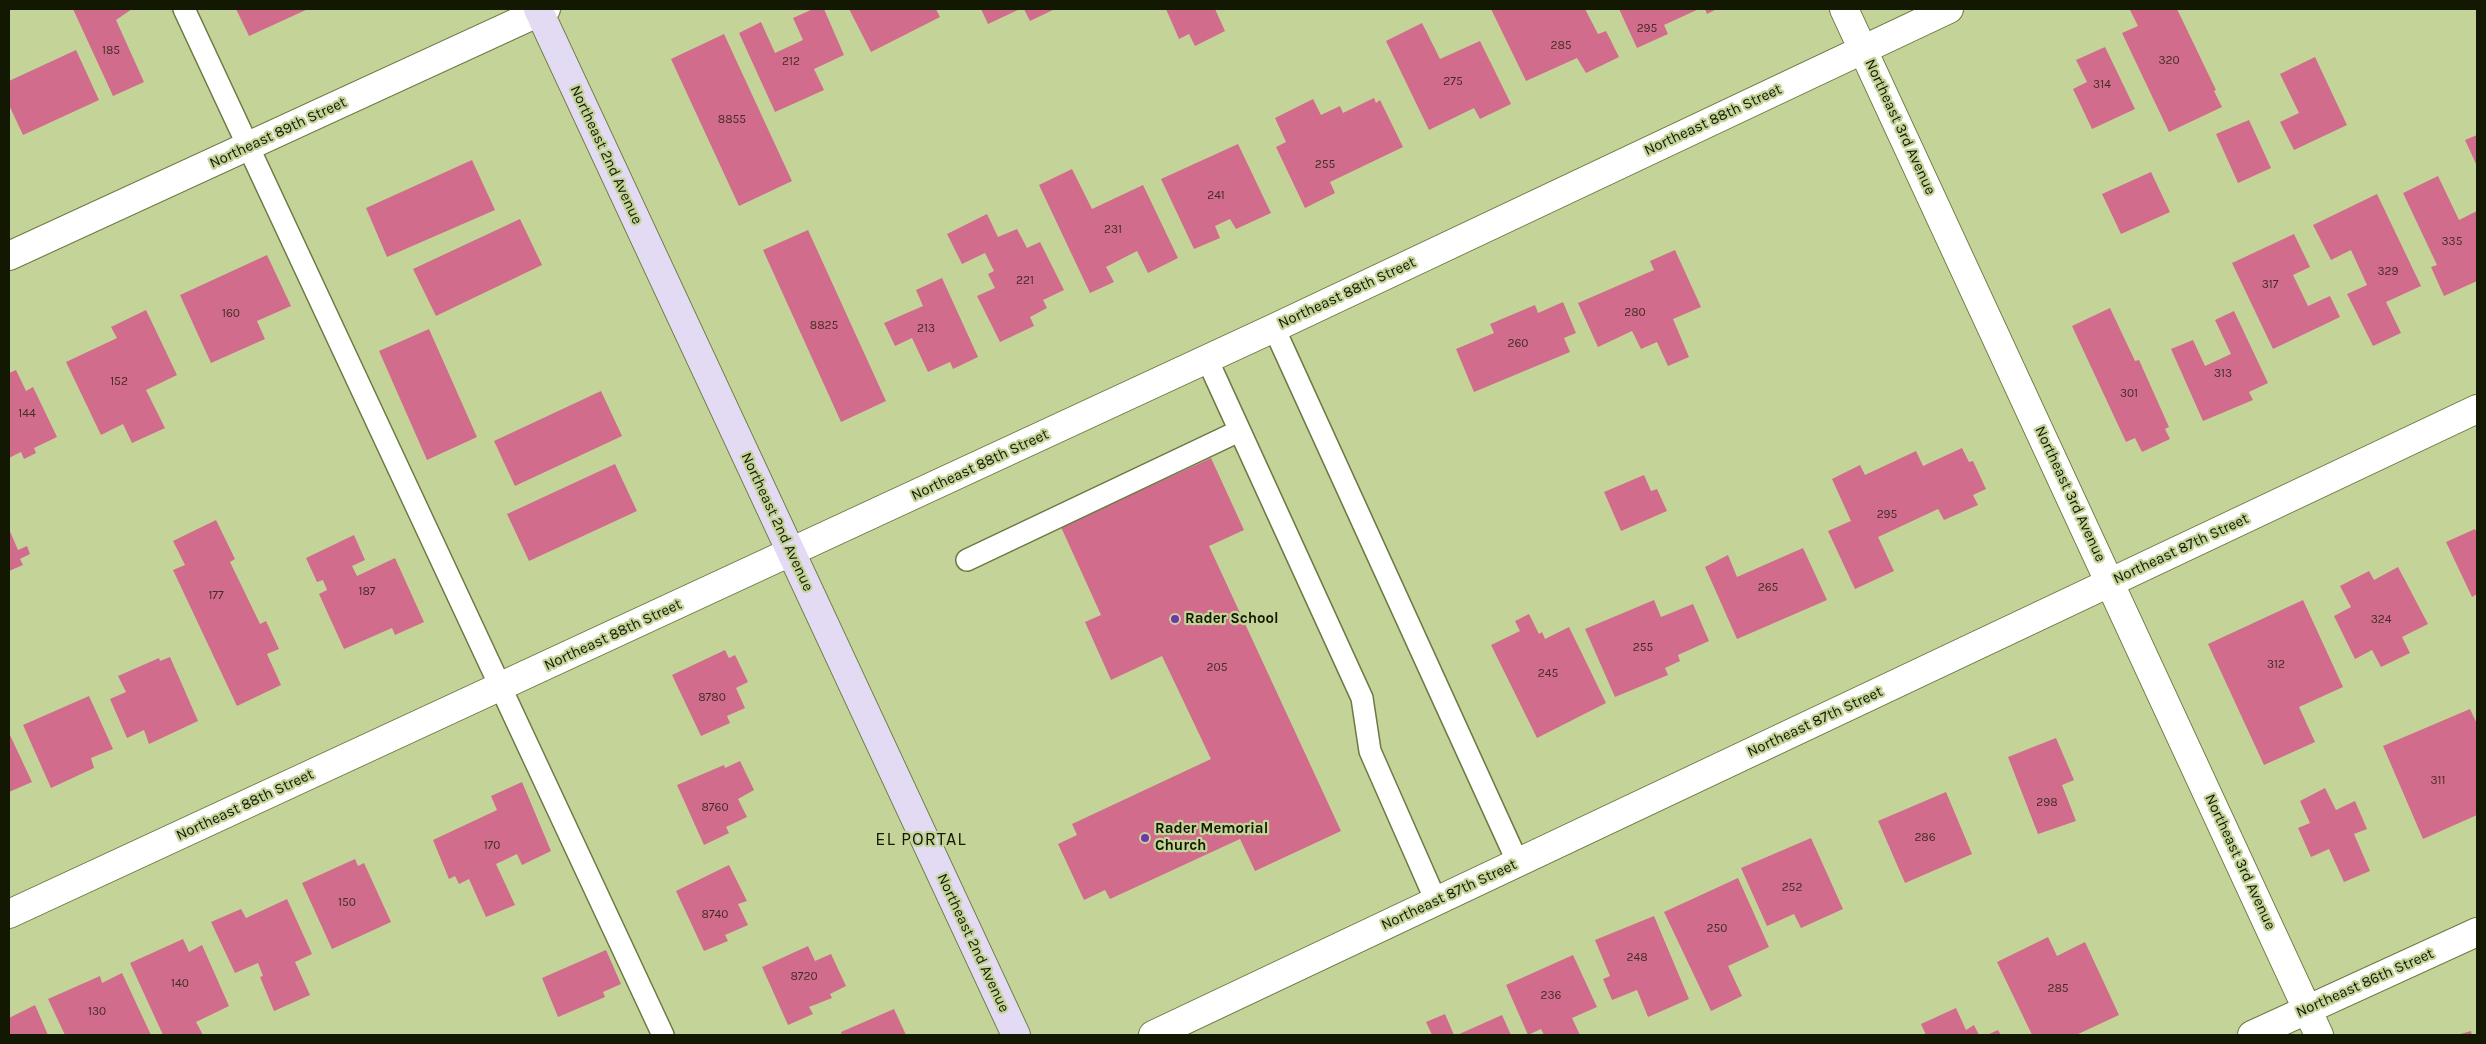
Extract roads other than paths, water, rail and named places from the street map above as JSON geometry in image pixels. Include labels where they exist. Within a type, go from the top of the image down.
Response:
[{"type":"main road","name":"Northeast 2nd Avenue","points":[[541,10],[1016,1035]]},
{"type":"street","name":"Northeast 3rd Avenue","points":[[1844,9],[2319,1035]]},
{"type":"street","name":"Northeast 88th Street","points":[[9,914],[1274,328],[1949,9]]},
{"type":"street","name":"Northeast 89th Street","points":[[9,256],[541,10]]},
{"type":"street","name":"Northeast 87th Street","points":[[1154,1035],[2477,409]]},
{"type":"street","name":"Northeast 86th Street","points":[[2252,1035],[2477,932]]},
{"type":"lane","points":[[184,9],[663,1035]]},
{"type":"lane","points":[[1274,328],[1518,863]]},
{"type":"lane","points":[[1207,359],[1362,698],[1370,751],[1436,901]]},
{"type":"lane","points":[[967,560],[1239,432]]},
{"type":"place","name":"Rader School","points":[[1175,619]]},
{"type":"place","name":"Rader Memorial Church","points":[[1145,838]]},
{"type":"district","name":"EL PORTAL","points":[[921,840]]}]
